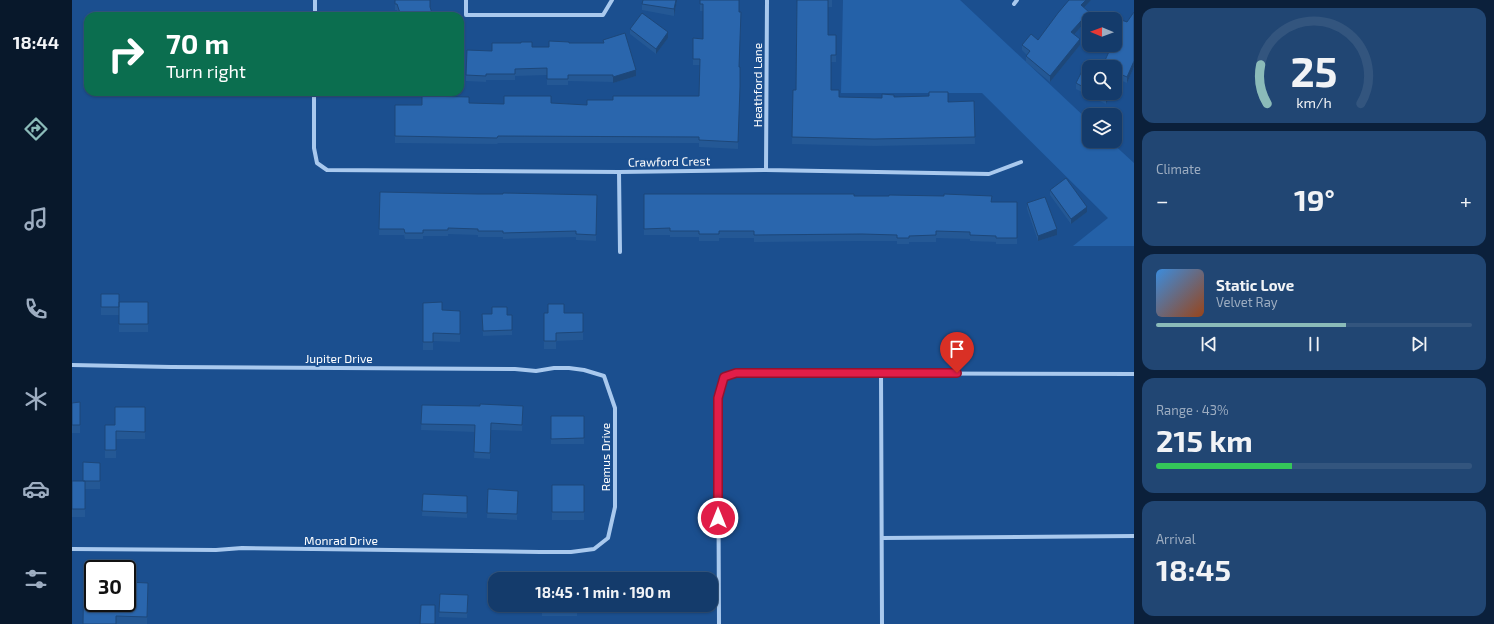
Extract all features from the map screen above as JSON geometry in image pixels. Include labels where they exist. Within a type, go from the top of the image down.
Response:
[{"type":"street","points":[[315,0],[315,12]]},
{"type":"street","points":[[466,0],[466,15],[603,15],[612,1]]},
{"type":"street","name":"Heathford Lane","points":[[766,170],[767,0]]},
{"type":"street","points":[[1014,4],[1017,0]]},
{"type":"street","name":"Crawford Crest","points":[[314,96],[314,148],[317,163],[327,170],[619,172],[766,170],[989,174],[1021,162]]},
{"type":"street","points":[[619,172],[620,252]]},
{"type":"street","name":"Jupiter Drive","points":[[72,365],[179,368],[515,369],[536,371],[554,368],[569,368],[584,370],[604,376]]},
{"type":"street","points":[[719,624],[718,398],[724,377],[736,373],[881,372],[1134,374]]},
{"type":"street","points":[[881,372],[882,624]]},
{"type":"street","name":"Remus Drive","points":[[604,376],[615,408],[615,507],[608,539]]},
{"type":"street","points":[[882,538],[1134,536]]},
{"type":"street","name":"Monrad Drive","points":[[72,549],[216,550],[242,548],[571,552],[594,549],[608,539]]},
{"type":"shaded area","points":[[843,0],[960,0],[1082,114],[1082,148],[1118,148],[1134,163],[1134,246],[1073,246],[1108,218],[982,93],[841,93]]},
{"type":"building","points":[[395,0],[430,0],[432,12],[400,12],[397,4],[395,4]]},
{"type":"building","points":[[643,0],[676,0],[674,9],[642,4]]},
{"type":"building","points":[[700,0],[739,0],[739,12],[741,12],[738,142],[699,140],[699,137],[498,136],[497,138],[395,136],[395,105],[422,105],[422,96],[469,97],[469,103],[504,104],[504,96],[551,96],[551,103],[587,105],[587,100],[613,100],[613,96],[699,96],[700,59],[693,59],[693,38],[703,39],[703,4],[700,4]]},
{"type":"building","points":[[797,0],[828,0],[828,35],[836,35],[836,55],[831,55],[831,90],[839,90],[839,97],[882,98],[882,94],[894,95],[894,97],[929,96],[929,92],[948,92],[948,102],[974,101],[975,137],[874,139],[792,137],[793,90],[796,90]]},
{"type":"building","points":[[1069,0],[1086,0],[1081,5],[1089,12],[1082,12],[1082,20],[1071,32],[1080,39],[1050,76],[1026,56],[1030,51],[1022,45],[1031,34],[1038,40]]},
{"type":"building","points":[[1134,12],[1134,61],[1127,77],[1122,75],[1122,60],[1105,60],[1109,52],[1122,52],[1122,20],[1127,22]]},
{"type":"building","points":[[642,13],[668,32],[656,49],[630,29]]},
{"type":"building","points":[[625,33],[636,70],[613,77],[613,75],[568,75],[568,79],[547,79],[547,68],[515,69],[515,74],[486,74],[486,76],[466,75],[467,50],[492,51],[492,43],[532,42],[532,47],[549,47],[549,41],[569,43],[604,43],[603,40]]},
{"type":"building","points":[[1082,71],[1082,86],[1076,83]]},
{"type":"building","points":[[1066,178],[1087,207],[1071,219],[1050,190]]},
{"type":"building","points":[[380,192],[597,195],[596,235],[576,234],[576,231],[503,233],[503,231],[478,231],[478,229],[448,228],[448,230],[423,230],[423,233],[405,233],[404,229],[379,229]]},
{"type":"building","points":[[644,194],[854,194],[854,196],[944,196],[944,194],[992,196],[991,202],[1017,202],[1017,238],[996,238],[996,236],[970,235],[970,232],[936,231],[936,235],[897,238],[897,235],[862,234],[754,235],[754,231],[719,231],[719,234],[699,234],[699,231],[670,231],[670,228],[644,229]]},
{"type":"building","points":[[1045,197],[1057,229],[1038,236],[1027,203]]},
{"type":"building","points":[[101,294],[119,294],[119,307],[101,307]]},
{"type":"building","points":[[119,302],[148,302],[148,324],[119,324]]},
{"type":"building","points":[[442,302],[442,310],[460,311],[460,334],[433,333],[433,342],[423,342],[423,303]]},
{"type":"building","points":[[548,304],[564,304],[564,313],[583,313],[583,332],[556,333],[556,341],[544,341],[544,313],[548,313]]},
{"type":"building","points":[[492,307],[507,307],[507,315],[512,315],[512,330],[483,331],[482,314],[492,314]]},
{"type":"building","points":[[80,402],[80,425],[72,425],[72,403]]},
{"type":"building","points":[[480,404],[523,406],[522,425],[491,423],[490,453],[474,452],[475,425],[421,424],[422,405],[480,406]]},
{"type":"building","points":[[115,407],[145,407],[145,432],[116,431],[116,450],[105,450],[105,425],[115,425]]},
{"type":"building","points":[[551,416],[584,416],[584,438],[551,439]]},
{"type":"building","points":[[83,462],[100,463],[100,481],[83,481]]},
{"type":"building","points":[[72,481],[85,481],[85,509],[72,509]]},
{"type":"building","points":[[552,485],[584,485],[584,512],[552,512]]},
{"type":"building","points":[[488,489],[518,491],[517,514],[487,513]]},
{"type":"building","points":[[423,494],[467,496],[467,513],[422,511]]},
{"type":"building","points":[[84,567],[84,612],[136,612],[136,582],[148,583],[147,617],[116,616],[116,624],[83,624]]},
{"type":"building","points":[[440,594],[468,595],[467,613],[439,612]]},
{"type":"building","points":[[421,605],[435,605],[435,624],[420,624]]},
{"type":"route","points":[[718,518],[718,398],[724,377],[736,373],[957,373]]}]
